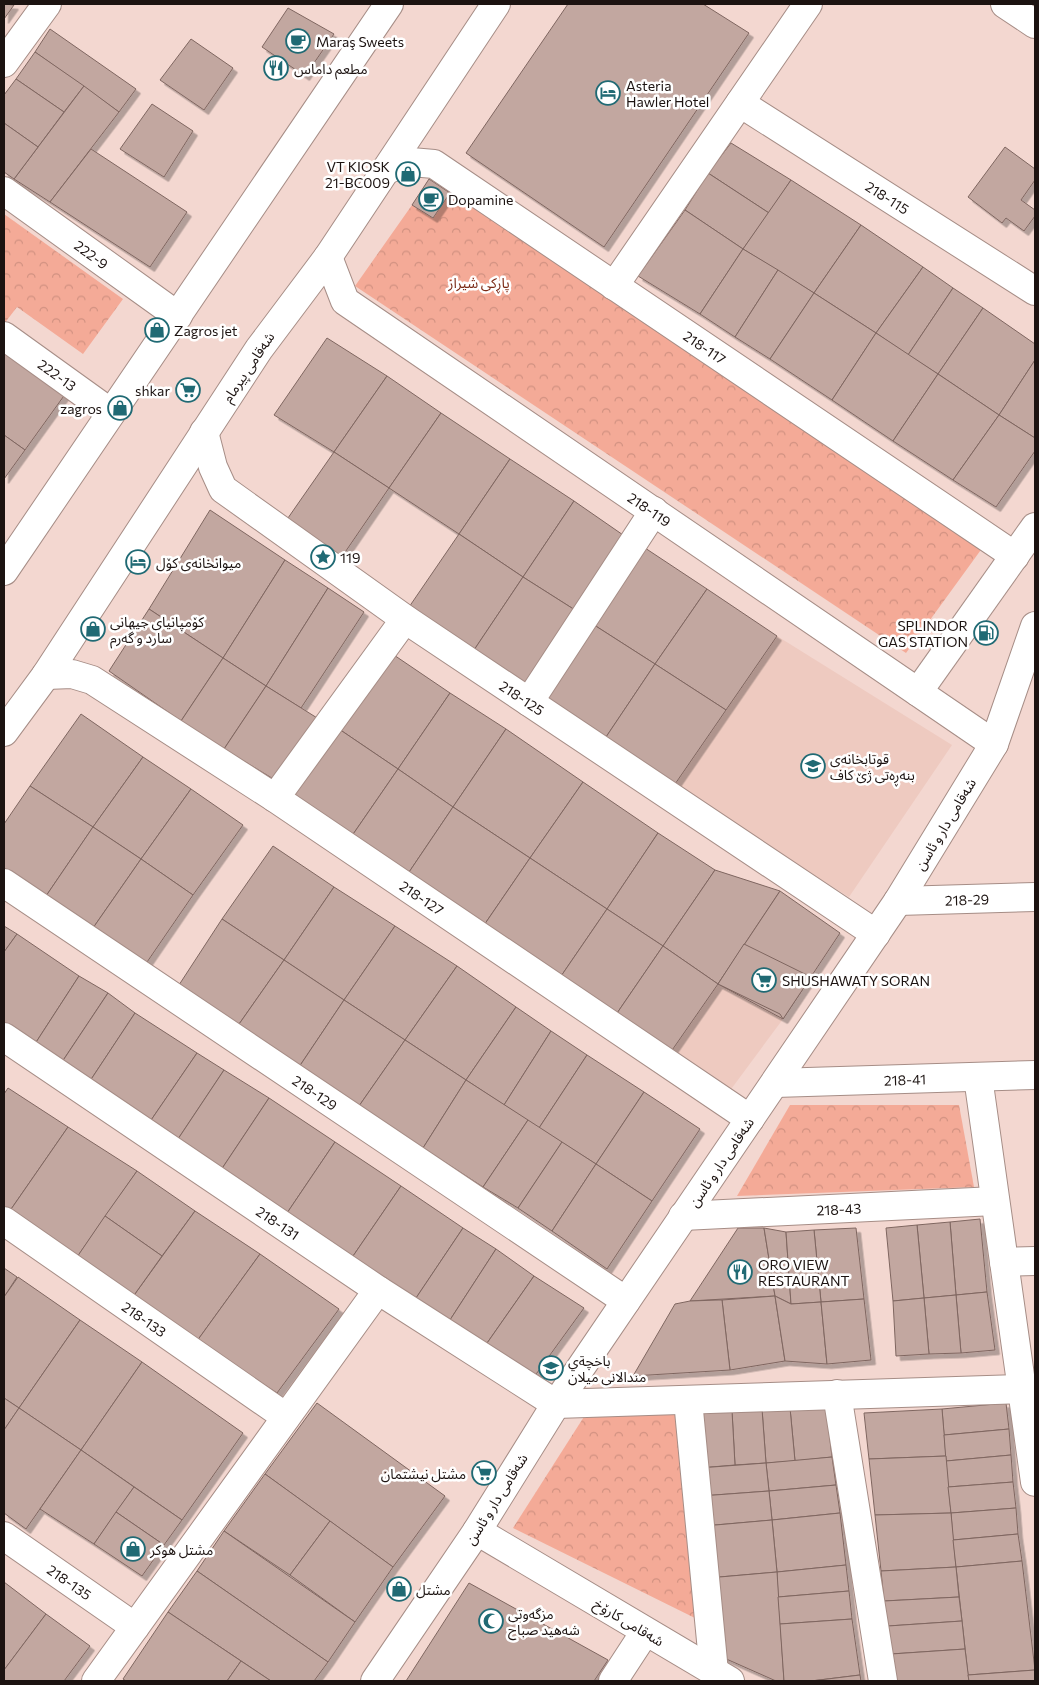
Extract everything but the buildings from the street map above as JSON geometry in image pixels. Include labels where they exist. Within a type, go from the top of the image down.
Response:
[{"type":"main road","points":[[4,63],[47,4]]},
{"type":"main road","points":[[4,571],[389,4]]},
{"type":"main road","name":"شەقامی پیرمام","points":[[4,732],[46,675],[259,349],[328,257],[496,4]]},
{"type":"main road","points":[[614,286],[808,4]]},
{"type":"main road","points":[[1005,4],[1035,24]]},
{"type":"main road","name":"218-115","points":[[740,103],[1035,291]]},
{"type":"main road","name":"218-117","points":[[388,169],[411,162],[434,164],[1015,556]]},
{"type":"main road","name":"222-9","points":[[4,191],[178,316]]},
{"type":"main road","name":"218-119","points":[[328,257],[345,301],[994,744]]},
{"type":"main road","name":"222-13","points":[[4,336],[111,414]]},
{"type":"main road","name":"218-125","points":[[204,432],[213,467],[223,489],[405,619],[876,934]]},
{"type":"main road","points":[[529,702],[654,511]]},
{"type":"main road","points":[[918,692],[1035,527]]},
{"type":"main road","points":[[275,798],[405,619]]},
{"type":"main road","name":"شەقامی دار و ئاسن","points":[[375,1681],[477,1531],[556,1404],[898,901],[994,744],[1035,626]]},
{"type":"main road","name":"218-127","points":[[46,675],[72,674],[92,680],[275,798],[750,1119]]},
{"type":"main road","name":"218-129","points":[[4,883],[626,1301]]},
{"type":"main road","name":"218-29","points":[[898,901],[1034,895]]},
{"type":"main road","name":"218-131","points":[[4,1037],[378,1290],[556,1404]]},
{"type":"main road","name":"218-41","points":[[775,1083],[1035,1075]]},
{"type":"main road","points":[[978,1077],[1035,1482]]},
{"type":"main road","name":"218-43","points":[[684,1216],[995,1201]]},
{"type":"main road","name":"218-133","points":[[4,1221],[286,1417]]},
{"type":"main road","points":[[1004,1262],[1035,1261]]},
{"type":"main road","points":[[96,1681],[378,1290]]},
{"type":"main road","points":[[556,1404],[1022,1389]]},
{"type":"main road","points":[[836,1394],[883,1681]]},
{"type":"main road","points":[[688,1400],[722,1677]]},
{"type":"main road","name":"شەقامی کارۆخ","points":[[477,1531],[722,1677]]},
{"type":"main road","name":"218-135","points":[[4,1536],[135,1627]]},
{"type":"main road","points":[[613,1681],[645,1632]]},
{"type":"shaded area","name":"قوتابخانەی بنەڕەتی ژێ کاف","points":[[777,636],[952,745],[849,897],[673,787]]},
{"type":"shaded area","points":[[718,984],[783,1019],[726,1096],[668,1056]]},
{"type":"green space","name":"پاڕکی شیراز","points":[[458,179],[983,547],[906,653],[355,286],[412,205],[433,218]]},
{"type":"green space","points":[[4,214],[123,299],[83,354],[17,307],[4,324]]},
{"type":"green space","points":[[790,1105],[959,1105],[974,1187],[737,1196]]},
{"type":"green space","points":[[679,1400],[701,1621],[513,1528],[587,1412]]},
{"type":"place","name":"Maraş Sweets","points":[[298,41]]},
{"type":"place","name":"مطعم داماس","points":[[276,68]]},
{"type":"place","name":"Asteria Hawler Hotel","points":[[608,93]]},
{"type":"place","name":"VT KIOSK 21-BC009","points":[[408,174]]},
{"type":"place","name":"Dopamine","points":[[431,199]]},
{"type":"place","name":"Zagros jet","points":[[157,330]]},
{"type":"place","name":"shkar","points":[[188,390]]},
{"type":"place","name":"zagros","points":[[120,408]]},
{"type":"place","name":"119","points":[[323,557]]},
{"type":"place","name":"میوانخانەی کۆل","points":[[138,562]]},
{"type":"place","name":"کۆمپانیای جیهانی سارد و گەرم","points":[[93,629]]},
{"type":"place","name":"SPLINDOR GAS STATION","points":[[986,633]]},
{"type":"place","name":"قوتابخانەی بنەڕەتی ژێ کاف","points":[[813,766]]},
{"type":"place","name":"SHUSHAWATY SORAN","points":[[764,980]]},
{"type":"place","name":"ORO VIEW RESTAURANT","points":[[740,1272]]},
{"type":"place","name":"باخچةي مندالانى ميلان","points":[[551,1368]]},
{"type":"place","name":"مشتل نيشتمان","points":[[484,1473]]},
{"type":"place","name":"مشتل هوكر","points":[[133,1549]]},
{"type":"place","name":"مشتل","points":[[399,1589]]},
{"type":"place","name":"مزگه‌وتی شه‌هید صباح","points":[[491,1621]]}]
